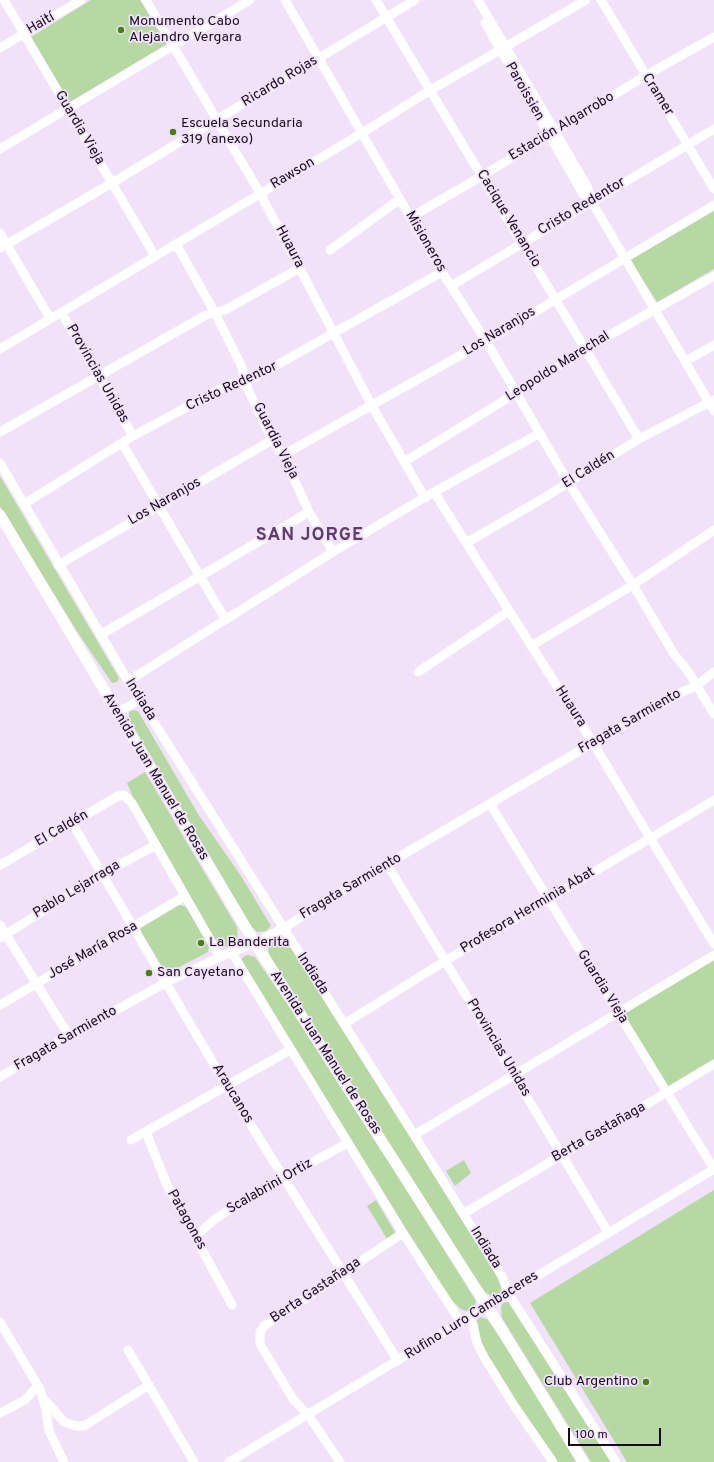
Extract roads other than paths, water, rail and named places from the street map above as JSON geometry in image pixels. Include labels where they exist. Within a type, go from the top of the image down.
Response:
[{"type":"main road","name":"Avenida Juan Manuel de Rosas","points":[[0,515],[255,943],[487,1306],[584,1462]]},
{"type":"street","name":"Guardia Vieja","points":[[4,0],[155,256]]},
{"type":"street","name":"Haití","points":[[0,48],[81,0]]},
{"type":"street","name":"Huaura","points":[[146,0],[260,194],[372,406],[425,498]]},
{"type":"street","points":[[0,149],[250,0]]},
{"type":"street","name":"Misioneros","points":[[285,0],[320,58],[442,272],[486,341],[568,482],[633,585],[674,654],[696,686]]},
{"type":"street","name":"Cacique Venancio","points":[[376,0],[639,439]]},
{"type":"street","name":"Ricardo Rojas","points":[[3,246],[112,183],[415,0]]},
{"type":"street","name":"Paroissien","points":[[471,0],[503,48]]},
{"type":"street","name":"Paroissien","points":[[478,0],[503,48],[552,133],[583,194],[592,202],[713,405]]},
{"type":"street","name":"Rawson","points":[[0,349],[362,133],[429,90],[586,0]]},
{"type":"street","name":"Cramer","points":[[601,0],[645,76],[688,144],[714,189]]},
{"type":"street","name":"Estación Algarrobo","points":[[411,217],[482,176],[645,76],[714,37]]},
{"type":"street","name":"Cristo Redentor","points":[[451,286],[714,129]]},
{"type":"street","points":[[330,250],[400,199]]},
{"type":"street","name":"Los Naranjos","points":[[283,455],[486,341],[714,205]]},
{"type":"street","name":"Provincias Unidas","points":[[0,233],[3,246],[50,318]]},
{"type":"street","name":"Guardia Vieja","points":[[176,244],[215,313],[242,367],[245,383],[272,440],[283,455],[309,512],[333,552]]},
{"type":"street","points":[[0,432],[206,315],[225,310],[300,268]]},
{"type":"street","name":"Cristo Redentor","points":[[24,504],[133,436],[230,384],[245,383],[335,334],[442,272]]},
{"type":"street","name":"Leopoldo Marechal","points":[[404,462],[585,349],[714,276]]},
{"type":"street","name":"Provincias Unidas","points":[[61,312],[133,436]]},
{"type":"street","points":[[686,361],[714,345]]},
{"type":"street","name":"El Caldén","points":[[466,543],[639,439],[713,405]]},
{"type":"street","points":[[128,681],[333,552],[434,492],[540,433]]},
{"type":"street","name":"Los Naranjos","points":[[58,565],[272,440]]},
{"type":"street","name":"Provincias Unidas","points":[[122,443],[225,619]]},
{"type":"street","name":"Indiada","points":[[0,463],[58,565],[139,700],[282,929],[414,1135],[502,1276],[508,1293],[616,1462]]},
{"type":"street","name":"Huaura","points":[[434,492],[593,742],[714,944]]},
{"type":"street","points":[[100,635],[309,512]]},
{"type":"street","points":[[531,646],[633,585],[714,530]]},
{"type":"street","points":[[418,672],[509,611]]},
{"type":"street","name":"Fragata Sarmiento","points":[[0,1077],[69,1036],[167,982],[220,956],[232,953],[255,943],[282,929],[387,864],[593,742],[682,692],[696,686],[714,672]]},
{"type":"street","points":[[696,686],[714,714]]},
{"type":"street","points":[[117,713],[139,700]]},
{"type":"street","name":"El Caldén","points":[[0,865],[118,796],[124,795],[132,803],[156,845]]},
{"type":"street","name":"Profesora Herminia Abat","points":[[344,1024],[445,961],[714,800]]},
{"type":"street","name":"Guardia Vieja","points":[[490,804],[714,1169]]},
{"type":"street","name":"Araucanos","points":[[72,823],[133,928],[167,982],[226,1085],[398,1362]]},
{"type":"street","points":[[156,845],[220,956]]},
{"type":"street","name":"Pablo Lejarraga","points":[[3,936],[102,874],[156,845]]},
{"type":"street","name":"Provincias Unidas","points":[[387,864],[608,1232]]},
{"type":"street","name":"José María Rosa","points":[[0,1005],[185,896]]},
{"type":"street","points":[[0,925],[3,936],[36,983],[69,1036]]},
{"type":"street","points":[[232,953],[403,1233],[464,1319],[473,1324],[477,1343],[484,1357],[553,1462]]},
{"type":"street","points":[[414,1135],[714,955]]},
{"type":"street","points":[[131,1140],[290,1050]]},
{"type":"street","name":"Berta Gastañaga","points":[[463,1214],[714,1064]]},
{"type":"street","name":"Patagones","points":[[146,1132],[167,1185],[196,1236],[232,1305]]},
{"type":"street","name":"Scalabrini Ortiz","points":[[196,1236],[216,1218],[284,1177],[348,1143]]},
{"type":"street","name":"Rufino Luro Cambaceres","points":[[229,1462],[398,1362],[464,1319],[714,1169]]},
{"type":"street","name":"Berta Gastañaga","points":[[340,1462],[308,1415],[293,1399],[260,1344],[258,1337],[264,1326],[403,1233]]},
{"type":"street","points":[[0,1322],[38,1386],[43,1397],[49,1431],[64,1462]]},
{"type":"street","points":[[128,1350],[194,1462]]},
{"type":"street","points":[[43,1397],[64,1422],[76,1426],[84,1426],[149,1385]]},
{"type":"street","points":[[0,1413],[24,1400],[38,1386]]},
{"type":"place","name":"Monumento Cabo Alejandro Vergara","points":[[121,30]]},
{"type":"place","name":"Escuela Secundaria 319 (anexo)","points":[[173,132]]},
{"type":"place","name":"La Banderita","points":[[201,943]]},
{"type":"place","name":"San Cayetano","points":[[149,973]]},
{"type":"place","name":"Club Argentino","points":[[646,1382]]},
{"type":"district","name":"SAN JORGE","points":[[310,536]]}]
